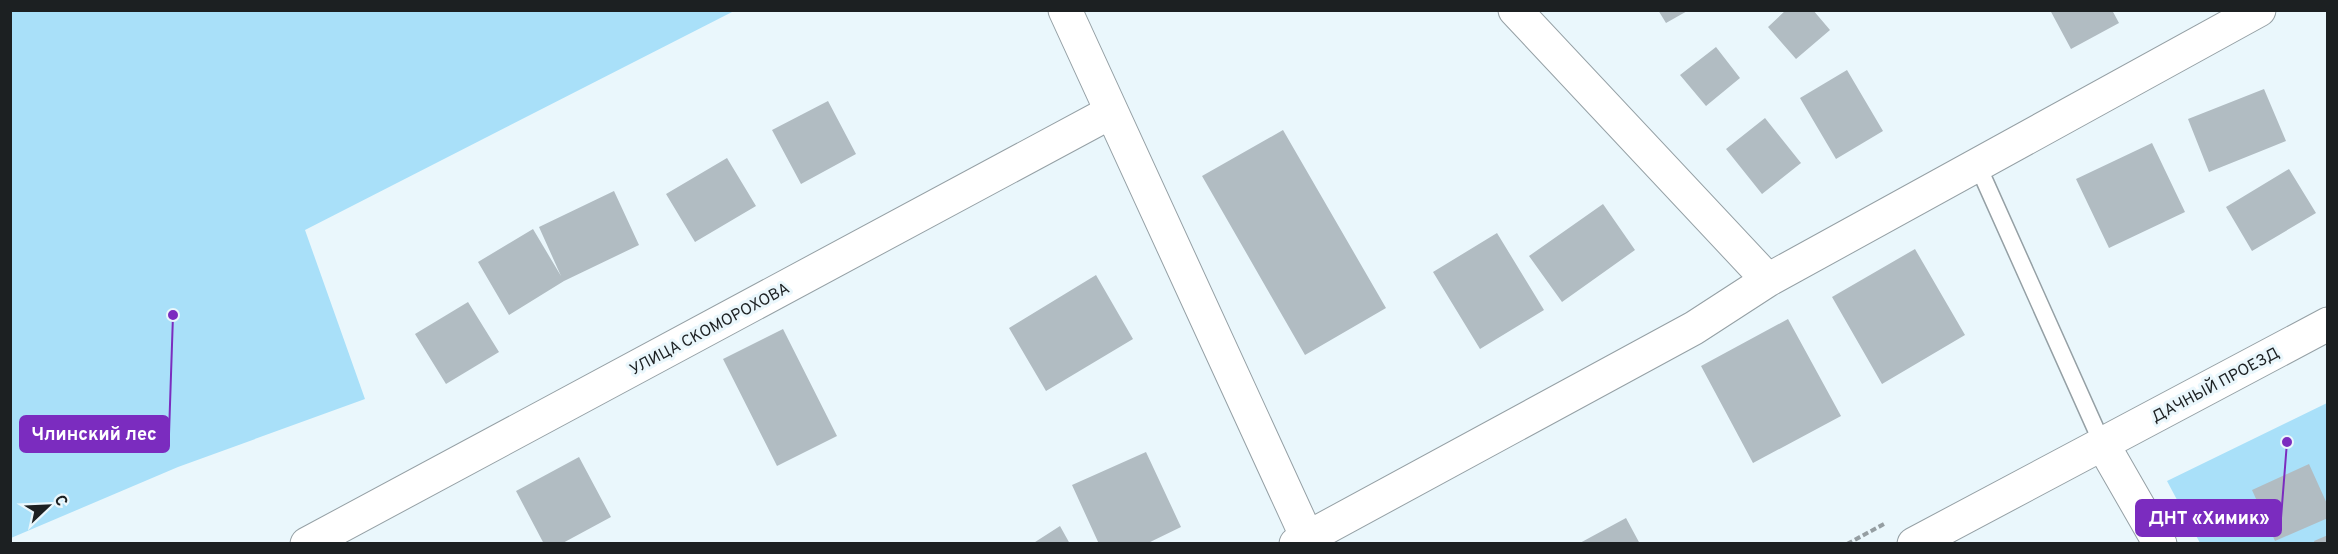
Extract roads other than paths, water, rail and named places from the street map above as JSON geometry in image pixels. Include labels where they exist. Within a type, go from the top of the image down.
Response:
[{"type":"street","points":[[1065,10],[1304,541],[1694,328],[1768,280],[2259,10]]},
{"type":"street","points":[[1515,10],[1768,280]]},
{"type":"street","name":"УЛИЦА СКОМОРОХОВА","points":[[307,543],[1111,112]]},
{"type":"street","name":"ДАЧНЫЙ ПРОЕЗД","points":[[1914,543],[2328,324]]},
{"type":"street","points":[[2102,443],[2160,543]]},
{"type":"lane","points":[[1977,166],[2102,443]]},
{"type":"place","name":"Члинский лес","points":[[173,315]]},
{"type":"place","name":"ДНТ «Химик»","points":[[2287,442]]}]
